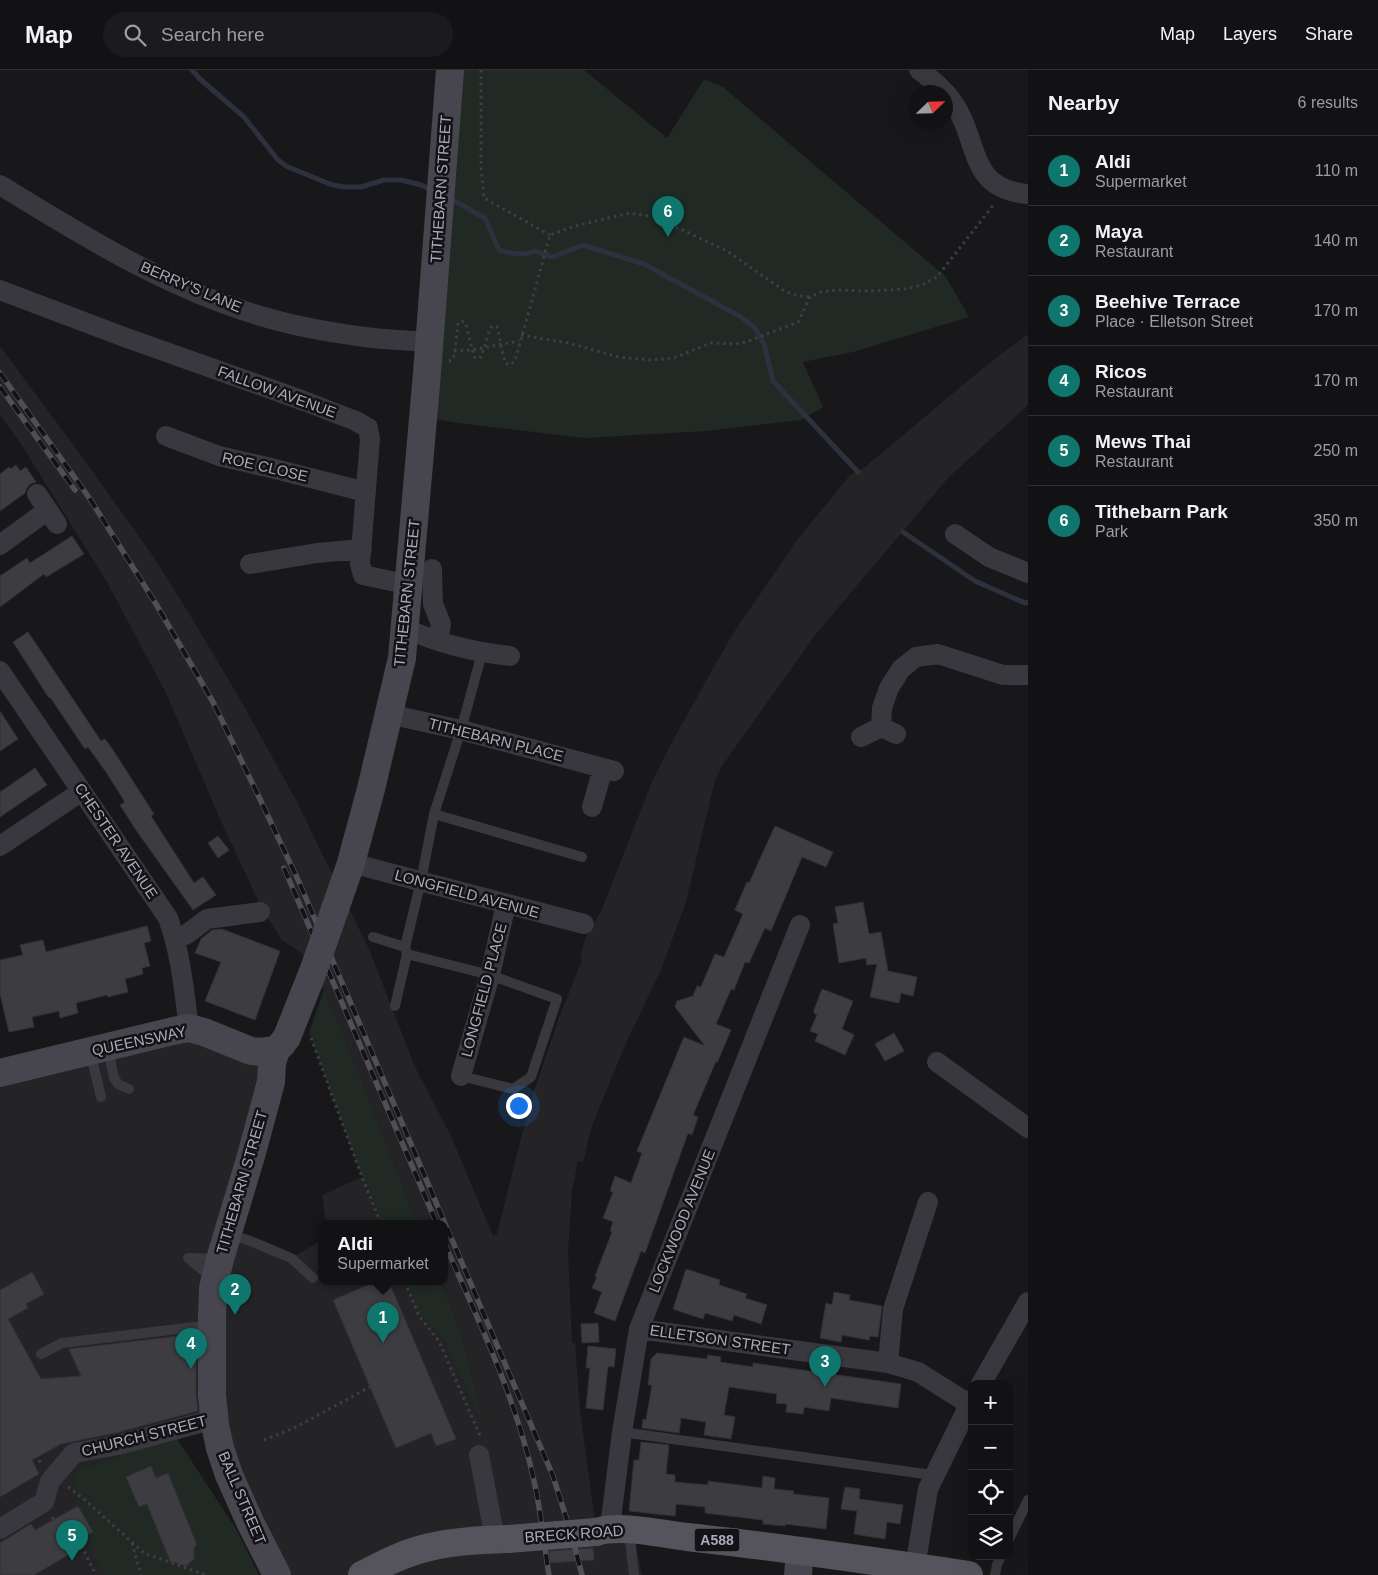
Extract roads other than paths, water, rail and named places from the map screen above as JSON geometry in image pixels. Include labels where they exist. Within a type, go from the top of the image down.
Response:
[{"type":"main road","name":"TITHEBARN STREET","points":[[214,1419],[212,1395],[213,1288],[271,1082],[272,1063],[263,1050],[282,1044],[287,1037],[314,969],[351,863],[371,789],[402,658],[410,585],[423,417],[438,356],[440,193],[450,70]]},
{"type":"main road","name":"QUEENSWAY","points":[[0,1073],[189,1028],[263,1050]]},
{"type":"main road","name":"BALL STREET","points":[[214,1419],[220,1448],[229,1475],[251,1524],[278,1575]]},
{"type":"main road","name":"BRECK ROAD","points":[[362,1575],[409,1553],[430,1547],[501,1539],[612,1531],[799,1563],[914,1567],[969,1575]]},
{"type":"street","points":[[919,70],[944,89],[956,106],[968,131],[973,152],[980,169],[1000,187],[1028,194]]},
{"type":"street","name":"BERRY'S LANE","points":[[0,185],[62,223],[134,263],[219,303],[276,320],[366,337],[438,356]]},
{"type":"street","name":"FALLOW AVENUE","points":[[0,290],[124,337],[304,401],[356,421],[368,428],[370,439],[360,564],[363,575],[410,585]]},
{"type":"street","name":"ROE CLOSE","points":[[166,436],[219,456],[366,492]]},
{"type":"street","points":[[0,544],[48,510]]},
{"type":"street","points":[[955,534],[989,556],[1028,573]]},
{"type":"street","points":[[250,564],[317,553],[362,549]]},
{"type":"street","points":[[432,569],[433,604],[442,624],[438,641]]},
{"type":"street","points":[[406,628],[426,638],[482,653],[510,656]]},
{"type":"street","points":[[861,738],[888,730],[882,708],[889,688],[900,669],[916,657],[938,654],[1003,676],[1028,675]]},
{"type":"street","name":"CHESTER AVENUE","points":[[0,671],[168,918],[180,957],[189,1028]]},
{"type":"street","name":"TITHEBARN PLACE","points":[[388,714],[461,730],[608,769],[592,807]]},
{"type":"street","points":[[0,846],[82,791]]},
{"type":"street","name":"LONGFIELD AVENUE","points":[[351,863],[584,924]]},
{"type":"street","name":"LONGFIELD PLACE","points":[[461,1076],[490,975],[506,904]]},
{"type":"street","points":[[176,939],[187,934],[208,919],[260,912]]},
{"type":"street","name":"LOCKWOOD AVENUE","points":[[612,1531],[611,1519],[622,1432],[639,1329],[800,925]]},
{"type":"street","points":[[937,1062],[1028,1128]]},
{"type":"street","points":[[888,1363],[893,1309],[928,1202]]},
{"type":"street","points":[[983,1380],[1028,1302]]},
{"type":"street","name":"ELLETSON STREET","points":[[639,1329],[888,1363],[918,1372],[968,1400]]},
{"type":"street","points":[[914,1567],[928,1489],[968,1405]]},
{"type":"street","name":"CHURCH STREET","points":[[0,1529],[44,1502],[52,1479],[74,1453],[118,1445],[214,1419]]},
{"type":"street","points":[[481,1449],[501,1539]]},
{"type":"lane","points":[[395,1006],[434,814],[461,730],[482,653]]},
{"type":"lane","points":[[434,814],[582,857]]},
{"type":"lane","points":[[373,937],[406,950],[490,975],[557,999],[531,1076],[513,1089],[461,1076]]},
{"type":"lane","points":[[99,1050],[118,1084],[129,1089]]},
{"type":"lane","points":[[99,1050],[101,1097]]},
{"type":"lane","points":[[221,1258],[248,1240],[291,1258],[313,1278]]},
{"type":"lane","points":[[41,1354],[62,1342],[212,1324]]},
{"type":"lane","points":[[622,1432],[924,1474],[934,1478]]},
{"type":"lane","points":[[1013,1531],[1028,1500]]},
{"type":"lane","points":[[612,1531],[634,1575]]},
{"type":"lane","points":[[995,1575],[999,1560]]},
{"type":"waterway","points":[[192,70],[244,117],[278,160],[286,166],[332,185],[361,187],[384,180],[401,180],[432,190]]},
{"type":"waterway","points":[[449,198],[485,218],[499,250],[526,254],[535,251],[552,257],[583,245],[644,264],[741,317],[754,327],[764,344],[773,381],[858,472]]},
{"type":"waterway","points":[[903,532],[975,581],[1025,603],[1028,602]]},
{"type":"railway","points":[[0,373],[90,499],[156,604],[213,702],[299,882],[444,1220]]},
{"type":"railway","points":[[0,387],[75,490]]},
{"type":"railway","points":[[284,868],[435,1220]]},
{"type":"railway","points":[[448,1230],[553,1476],[582,1575]]},
{"type":"railway","points":[[448,1251],[495,1359],[517,1419],[541,1516],[549,1575]]},
{"type":"place","name":"Tithebarn Park","points":[[668,237]]},
{"type":"place","name":"Maya","points":[[235,1315]]},
{"type":"place","name":"Aldi","points":[[383,1343]]},
{"type":"place","name":"Ricos","points":[[191,1369]]},
{"type":"place","name":"Beehive Terrace","points":[[825,1387]]},
{"type":"place","name":"Mews Thai","points":[[72,1561]]}]
